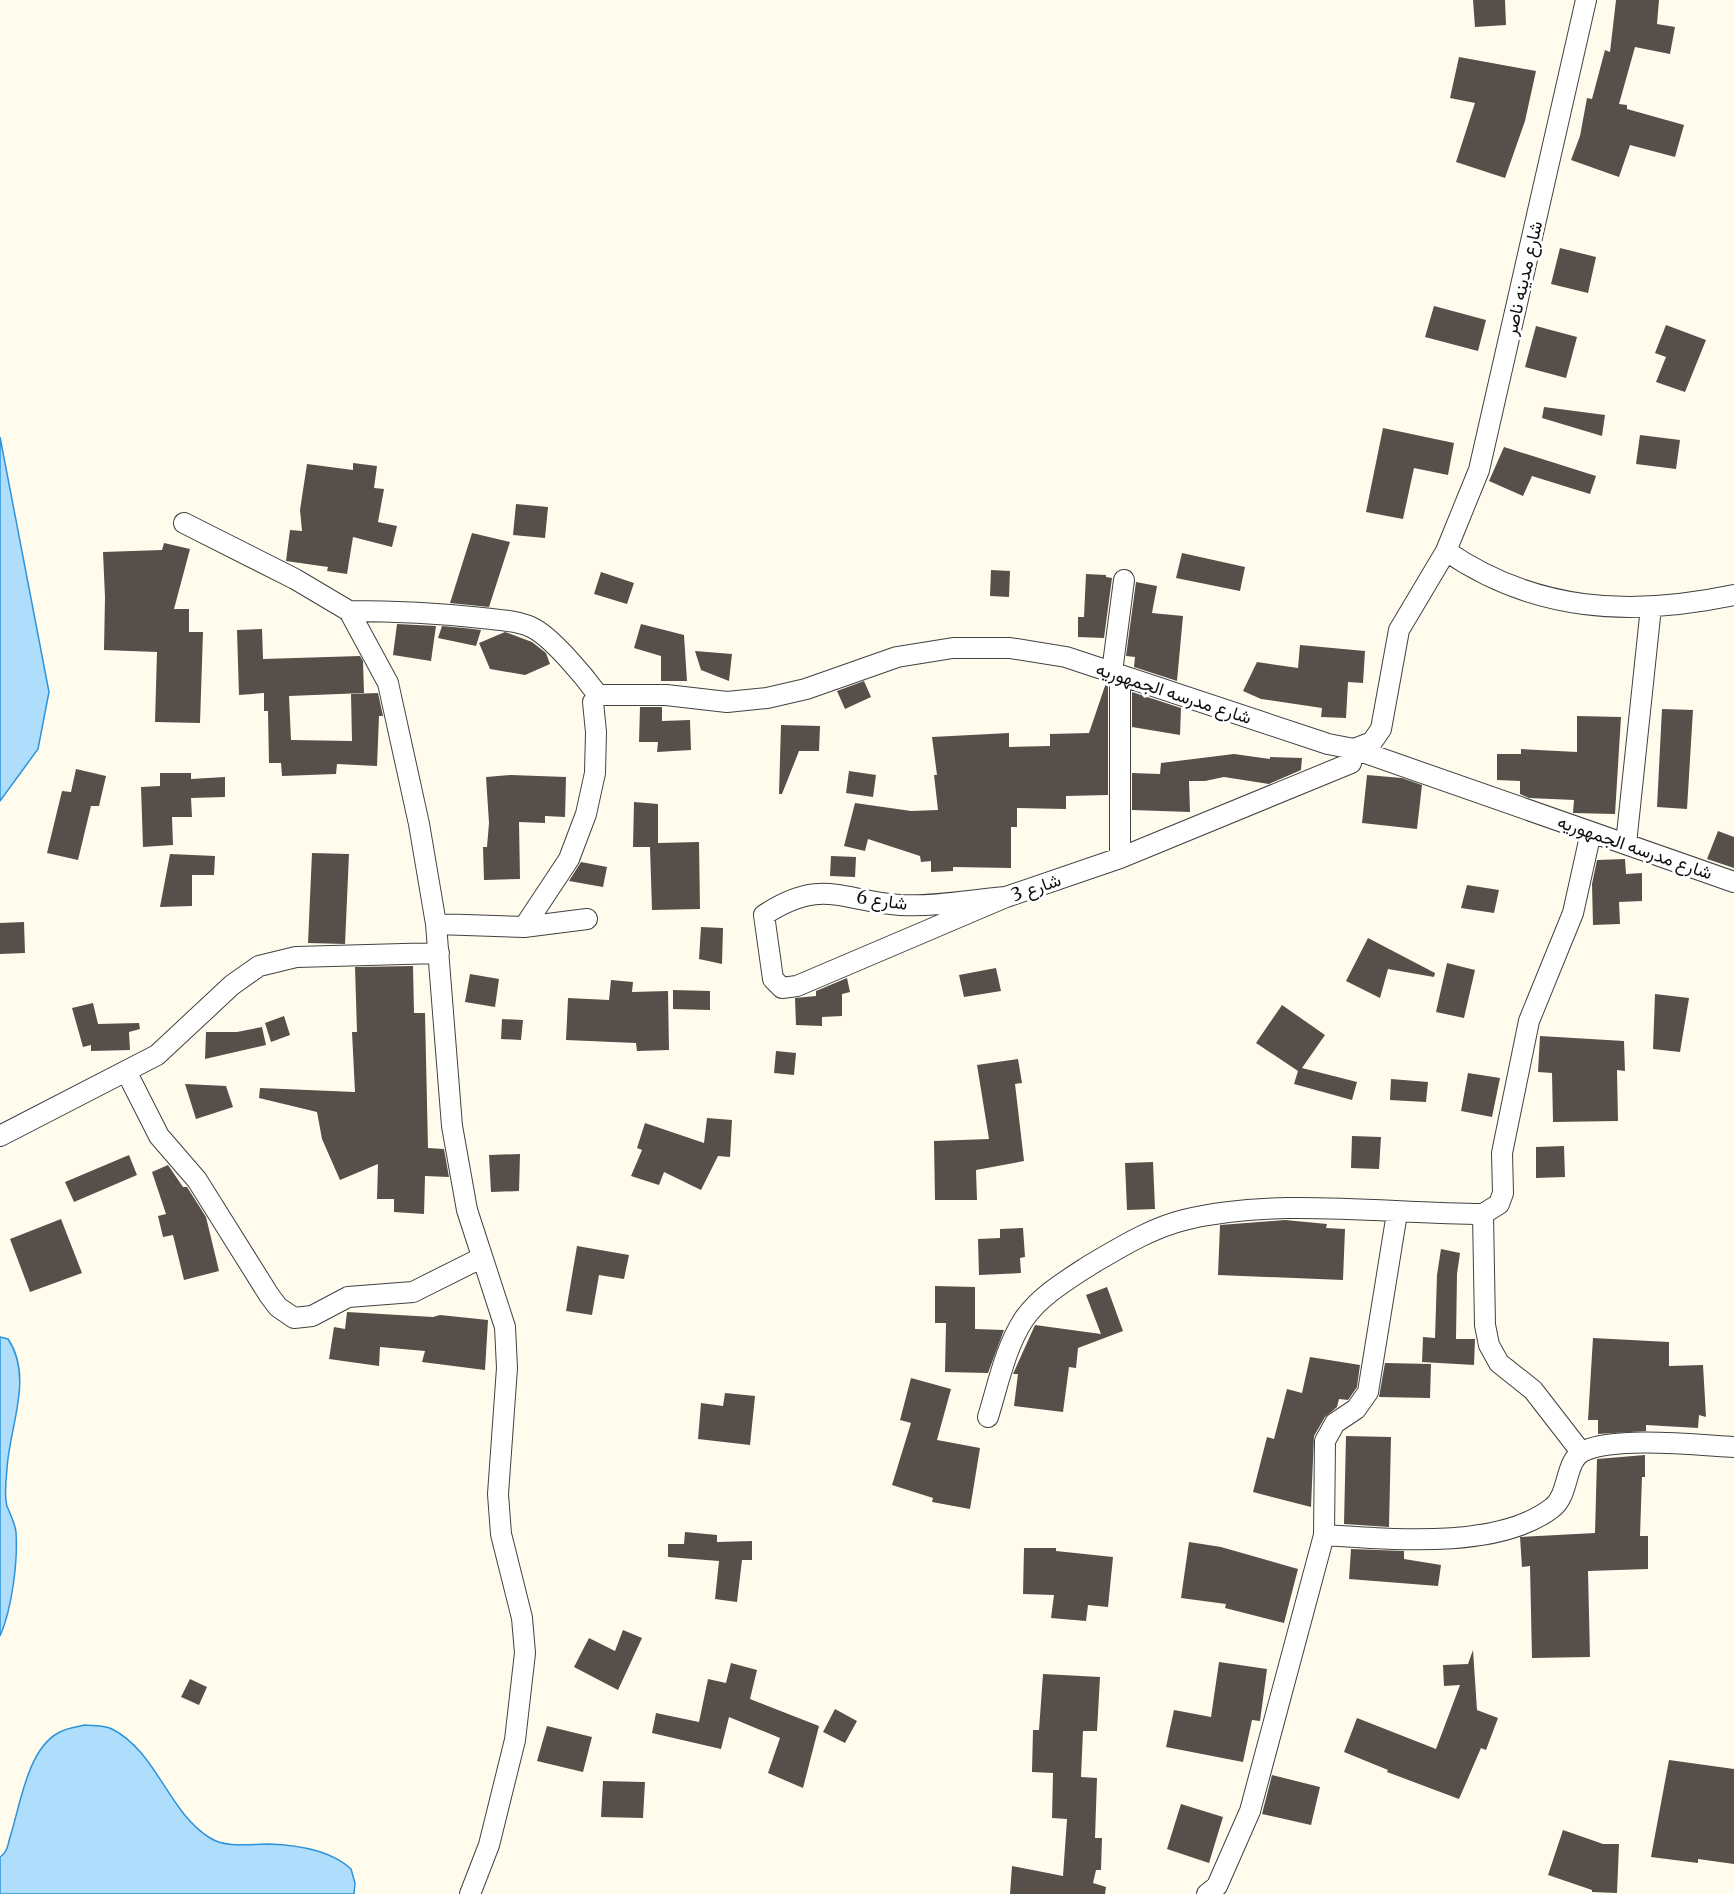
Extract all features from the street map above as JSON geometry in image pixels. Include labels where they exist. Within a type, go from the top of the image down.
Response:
[{"type":"street","name":"شارع مدينه ناصر","points":[[1354,749],[1372,742],[1381,729],[1399,630],[1446,551],[1479,470],[1586,0]]},
{"type":"street","points":[[184,523],[295,579],[349,611],[400,611],[517,622],[532,627],[577,666],[598,695],[593,702],[596,732],[595,774],[586,814],[569,859],[524,927]]},
{"type":"street","points":[[1446,551],[1474,570],[1511,588],[1551,600],[1592,606],[1651,607],[1734,595]]},
{"type":"street","points":[[1120,858],[1116,674],[1124,580]]},
{"type":"street","points":[[1626,844],[1651,607]]},
{"type":"street","points":[[349,611],[388,683],[419,824],[436,924],[452,1126],[467,1210],[505,1327],[507,1368],[498,1494],[501,1534],[522,1618],[525,1653],[515,1740],[489,1845],[470,1894]]},
{"type":"street","name":"شارع مدرسه الجمهوريه","points":[[598,695],[666,695],[727,702],[767,698],[806,689],[897,657],[953,648],[1010,648],[1066,657],[1328,744],[1354,749],[1734,882]]},
{"type":"street","name":"شارع 3","points":[[764,915],[773,979],[782,988],[789,988],[1006,897],[1120,858],[1351,763],[1354,749]]},
{"type":"street","points":[[988,1417],[1010,1344],[1025,1318],[1058,1285],[1134,1240],[1182,1220],[1234,1210],[1483,1214],[1498,1204],[1503,1193],[1502,1153],[1529,1021],[1573,913],[1591,832]]},
{"type":"street","name":"شارع 6","points":[[764,915],[794,898],[828,892],[900,905],[1006,897]]},
{"type":"street","points":[[436,924],[524,927],[587,919]]},
{"type":"street","points":[[0,1136],[157,1054],[247,973],[275,960],[296,957],[439,953]]},
{"type":"street","points":[[126,1071],[159,1136],[197,1180],[269,1295],[278,1307],[294,1318],[312,1316],[348,1297],[413,1292],[481,1258]]},
{"type":"street","points":[[1207,1894],[1217,1886],[1250,1811],[1324,1534],[1325,1441],[1335,1423],[1356,1409],[1368,1392],[1397,1213]]},
{"type":"street","points":[[1483,1214],[1485,1325],[1489,1345],[1498,1363],[1533,1390],[1581,1452]]},
{"type":"street","points":[[1324,1534],[1412,1541],[1503,1531],[1550,1510],[1559,1502],[1574,1459],[1581,1452],[1594,1446],[1658,1442],[1734,1447]]},
{"type":"water","points":[[0,437],[49,692],[38,749],[0,801]]},
{"type":"water","points":[[0,1337],[8,1339],[16,1354],[20,1386],[6,1488],[7,1506],[16,1532],[15,1571],[8,1612],[0,1636]]},
{"type":"water","points":[[85,1725],[109,1728],[127,1739],[152,1767],[183,1813],[210,1838],[231,1844],[302,1847],[334,1857],[351,1869],[355,1883],[354,1894],[0,1894],[0,1857],[7,1848],[21,1795],[32,1765],[47,1741],[58,1733]]},
{"type":"building","points":[[1473,0],[1505,0],[1506,25],[1475,27]]},
{"type":"building","points":[[1616,0],[1659,0],[1657,24],[1675,27],[1670,54],[1635,47],[1619,104],[1627,105],[1627,109],[1684,125],[1675,157],[1630,145],[1619,177],[1571,160],[1580,136],[1587,98],[1592,99],[1605,50],[1610,52]]},
{"type":"building","points":[[1459,57],[1536,71],[1525,121],[1505,178],[1456,162],[1475,103],[1450,98]]},
{"type":"building","points":[[1560,248],[1596,257],[1588,293],[1551,284]]},
{"type":"building","points":[[1434,306],[1486,320],[1478,351],[1425,337]]},
{"type":"building","points":[[1666,325],[1706,340],[1685,392],[1656,382],[1666,357],[1655,353]]},
{"type":"building","points":[[1536,326],[1577,337],[1566,378],[1525,367]]},
{"type":"building","points":[[1544,407],[1605,415],[1602,436],[1542,418]]},
{"type":"building","points":[[1383,428],[1454,443],[1448,475],[1414,468],[1403,519],[1366,512]]},
{"type":"building","points":[[1640,435],[1680,440],[1676,469],[1636,464]]},
{"type":"building","points":[[1504,447],[1596,476],[1590,494],[1532,476],[1523,496],[1489,481]]},
{"type":"building","points":[[353,463],[377,466],[374,488],[384,489],[378,522],[397,526],[392,547],[353,537],[347,574],[327,571],[328,567],[286,561],[290,530],[302,531],[300,510],[307,464],[353,470]]},
{"type":"building","points":[[516,504],[548,507],[545,538],[513,535]]},
{"type":"building","points":[[472,533],[510,542],[489,607],[450,603]]},
{"type":"building","points":[[164,543],[190,549],[174,609],[189,609],[189,632],[203,632],[200,723],[155,722],[157,652],[104,650],[103,552],[162,550]]},
{"type":"building","points":[[1182,553],[1245,567],[1240,591],[1176,578]]},
{"type":"building","points":[[991,570],[1010,571],[1009,597],[990,596]]},
{"type":"building","points":[[601,572],[634,583],[627,604],[594,594]]},
{"type":"building","points":[[1086,574],[1106,575],[1112,578],[1104,638],[1078,637],[1078,617],[1084,617]]},
{"type":"building","points":[[1136,582],[1157,586],[1152,613],[1183,616],[1177,681],[1134,667],[1135,657],[1126,656]]},
{"type":"building","points":[[397,624],[436,626],[431,661],[393,655]]},
{"type":"building","points":[[641,624],[684,635],[687,681],[661,681],[661,656],[634,648]]},
{"type":"building","points":[[442,626],[481,630],[476,646],[438,638]]},
{"type":"building","points":[[262,629],[263,659],[360,656],[363,661],[364,693],[289,696],[291,740],[352,741],[351,694],[378,693],[383,716],[379,716],[377,766],[337,764],[336,774],[282,776],[281,763],[269,763],[268,711],[264,711],[264,693],[239,695],[237,630]]},
{"type":"building","points":[[505,632],[532,642],[546,653],[550,664],[525,675],[490,669],[479,643]]},
{"type":"building","points":[[1300,645],[1365,651],[1363,683],[1348,682],[1346,718],[1321,717],[1322,708],[1261,699],[1243,691],[1257,662],[1298,668]]},
{"type":"building","points":[[695,651],[732,654],[729,681],[701,670]]},
{"type":"building","points":[[864,681],[871,697],[845,709],[837,691]]},
{"type":"building","points":[[1106,683],[1108,684],[1108,795],[1066,796],[1066,809],[1017,808],[1017,827],[1011,827],[1011,868],[953,867],[953,871],[931,872],[931,861],[921,862],[920,856],[868,839],[865,851],[844,846],[855,803],[911,811],[938,810],[934,775],[937,775],[932,737],[1009,733],[1009,747],[1050,746],[1050,734],[1089,733]]},
{"type":"building","points":[[1132,692],[1181,708],[1180,735],[1132,727]]},
{"type":"building","points":[[640,707],[662,707],[662,721],[690,720],[691,750],[657,752],[658,742],[639,742]]},
{"type":"building","points":[[1662,709],[1693,710],[1687,809],[1657,807]]},
{"type":"building","points":[[1577,716],[1621,717],[1615,814],[1573,813],[1574,800],[1529,798],[1520,794],[1520,781],[1497,780],[1497,754],[1521,754],[1521,749],[1577,752]]},
{"type":"building","points":[[781,725],[820,726],[819,751],[799,751],[782,794],[779,794]]},
{"type":"building","points":[[1234,754],[1270,759],[1270,757],[1302,758],[1301,770],[1269,784],[1224,777],[1205,781],[1189,781],[1190,812],[1132,810],[1132,773],[1160,774],[1161,763]]},
{"type":"building","points":[[76,769],[106,776],[99,806],[91,806],[78,860],[47,853],[62,791],[71,792]]},
{"type":"building","points":[[849,771],[876,775],[873,797],[846,793]]},
{"type":"building","points":[[160,773],[191,773],[191,779],[225,777],[225,797],[191,798],[192,817],[172,817],[173,845],[143,847],[141,787],[160,786]]},
{"type":"building","points":[[511,775],[566,777],[565,817],[545,816],[545,823],[519,822],[520,879],[484,880],[483,847],[487,847],[489,823],[486,777]]},
{"type":"building","points":[[1367,775],[1402,778],[1422,785],[1417,829],[1362,823]]},
{"type":"building","points":[[634,802],[658,804],[658,843],[699,842],[700,909],[652,910],[650,847],[633,847]]},
{"type":"building","points":[[1718,831],[1734,837],[1734,868],[1707,859]]},
{"type":"building","points":[[312,853],[349,854],[345,944],[308,943]]},
{"type":"building","points":[[170,854],[215,856],[214,875],[192,875],[192,906],[160,907]]},
{"type":"building","points":[[831,856],[856,857],[855,877],[830,876]]},
{"type":"building","points":[[1625,859],[1626,874],[1642,873],[1642,901],[1619,902],[1620,924],[1593,925],[1592,884],[1597,860]]},
{"type":"building","points":[[581,862],[607,867],[603,887],[569,881]]},
{"type":"building","points":[[1467,885],[1499,890],[1494,913],[1461,908]]},
{"type":"building","points":[[24,922],[25,953],[0,954],[0,923]]},
{"type":"building","points":[[701,927],[723,928],[722,964],[699,959]]},
{"type":"building","points":[[1368,938],[1435,973],[1434,977],[1388,969],[1380,998],[1346,981]]},
{"type":"building","points":[[1447,963],[1475,970],[1464,1018],[1436,1012]]},
{"type":"building","points":[[413,966],[414,1013],[425,1013],[428,1148],[444,1149],[449,1177],[425,1176],[424,1214],[394,1212],[394,1199],[377,1199],[378,1164],[340,1180],[322,1139],[317,1112],[259,1098],[260,1088],[355,1092],[352,1032],[357,1032],[355,967]]},
{"type":"building","points":[[996,968],[1001,991],[964,997],[959,975]]},
{"type":"building","points":[[470,974],[499,979],[495,1007],[465,1002]]},
{"type":"building","points":[[847,978],[850,992],[842,994],[842,1016],[822,1017],[822,1026],[796,1025],[795,998],[816,996],[816,991]]},
{"type":"building","points":[[611,980],[633,982],[632,992],[668,991],[669,1050],[637,1051],[636,1043],[566,1040],[568,998],[609,1000]]},
{"type":"building","points":[[673,990],[710,991],[710,1010],[673,1009]]},
{"type":"building","points":[[1655,994],[1689,998],[1680,1052],[1653,1049]]},
{"type":"building","points":[[93,1003],[98,1024],[139,1023],[140,1029],[129,1032],[130,1050],[91,1051],[91,1045],[83,1047],[72,1008]]},
{"type":"building","points":[[1282,1005],[1325,1035],[1302,1068],[1357,1082],[1352,1100],[1294,1084],[1298,1071],[1256,1043]]},
{"type":"building","points":[[284,1016],[290,1035],[271,1042],[265,1023]]},
{"type":"building","points":[[502,1019],[523,1020],[521,1040],[501,1039]]},
{"type":"building","points":[[262,1027],[266,1045],[205,1059],[206,1032],[237,1032]]},
{"type":"building","points":[[1540,1036],[1624,1041],[1625,1071],[1617,1070],[1618,1121],[1553,1122],[1552,1073],[1538,1072]]},
{"type":"building","points":[[776,1051],[796,1053],[794,1075],[774,1073]]},
{"type":"building","points":[[1018,1059],[1022,1083],[1015,1084],[1024,1161],[976,1170],[977,1200],[935,1200],[934,1141],[989,1139],[977,1065]]},
{"type":"building","points":[[1468,1073],[1500,1078],[1492,1117],[1461,1111]]},
{"type":"building","points":[[1391,1079],[1428,1082],[1426,1102],[1390,1100]]},
{"type":"building","points":[[185,1084],[226,1086],[233,1107],[196,1119]]},
{"type":"building","points":[[707,1118],[732,1120],[730,1157],[718,1156],[701,1190],[664,1172],[659,1185],[631,1176],[642,1150],[637,1148],[645,1123],[704,1143]]},
{"type":"building","points":[[1352,1136],[1381,1137],[1379,1169],[1351,1168]]},
{"type":"building","points":[[1564,1146],[1565,1177],[1536,1178],[1536,1147]]},
{"type":"building","points":[[520,1154],[519,1191],[491,1192],[489,1155]]},
{"type":"building","points":[[129,1155],[137,1175],[74,1202],[65,1182]]},
{"type":"building","points":[[1153,1162],[1155,1209],[1127,1210],[1125,1163]]},
{"type":"building","points":[[168,1165],[183,1187],[187,1187],[206,1217],[219,1271],[184,1280],[173,1235],[163,1237],[158,1216],[166,1214],[152,1172]]},
{"type":"building","points":[[61,1219],[82,1273],[30,1292],[10,1239]]},
{"type":"building","points":[[1285,1220],[1327,1224],[1326,1228],[1345,1229],[1343,1280],[1218,1275],[1220,1225]]},
{"type":"building","points":[[1023,1228],[1025,1257],[1020,1258],[1021,1273],[979,1275],[978,1239],[1000,1238],[1000,1229]]},
{"type":"building","points":[[577,1246],[629,1255],[624,1279],[599,1275],[592,1315],[566,1311]]},
{"type":"building","points":[[1441,1249],[1460,1253],[1457,1274],[1456,1339],[1475,1339],[1474,1365],[1422,1362],[1423,1337],[1435,1338],[1437,1275]]},
{"type":"building","points":[[935,1286],[975,1287],[975,1329],[1004,1330],[988,1373],[945,1372],[946,1323],[935,1323]]},
{"type":"building","points":[[1107,1287],[1123,1331],[1078,1348],[1076,1368],[1069,1367],[1063,1412],[1014,1406],[1018,1374],[1013,1374],[1035,1325],[1101,1334],[1086,1295]]},
{"type":"building","points":[[347,1312],[433,1317],[440,1315],[488,1320],[485,1370],[422,1362],[425,1351],[380,1347],[379,1366],[329,1359],[334,1327],[345,1329]]},
{"type":"building","points":[[1593,1338],[1669,1342],[1669,1366],[1703,1365],[1706,1417],[1699,1415],[1698,1428],[1646,1425],[1646,1431],[1598,1434],[1598,1420],[1588,1420]]},
{"type":"building","points":[[1310,1357],[1360,1365],[1357,1387],[1348,1400],[1339,1399],[1337,1407],[1325,1417],[1314,1436],[1311,1507],[1253,1492],[1267,1437],[1274,1439],[1287,1389],[1302,1393]]},
{"type":"building","points":[[1385,1363],[1431,1364],[1430,1398],[1379,1397]]},
{"type":"building","points":[[911,1378],[951,1389],[937,1440],[980,1448],[970,1509],[932,1502],[933,1498],[892,1485],[911,1423],[900,1420]]},
{"type":"building","points":[[725,1393],[755,1396],[750,1445],[698,1439],[701,1403],[723,1406]]},
{"type":"building","points":[[1346,1436],[1391,1437],[1389,1527],[1344,1524]]},
{"type":"building","points":[[1645,1455],[1640,1536],[1648,1536],[1648,1569],[1588,1571],[1590,1657],[1532,1658],[1530,1566],[1522,1567],[1520,1537],[1595,1533],[1597,1459]]},
{"type":"building","points":[[685,1532],[717,1535],[717,1542],[752,1541],[752,1560],[742,1560],[737,1602],[715,1599],[719,1561],[668,1557],[668,1544],[684,1544]]},
{"type":"building","points":[[1189,1542],[1221,1547],[1298,1569],[1284,1623],[1225,1608],[1226,1604],[1181,1598]]},
{"type":"building","points":[[1024,1548],[1056,1548],[1056,1551],[1113,1557],[1108,1607],[1088,1605],[1086,1621],[1051,1618],[1054,1595],[1023,1594]]},
{"type":"building","points":[[1351,1549],[1404,1551],[1404,1559],[1441,1565],[1438,1586],[1349,1579]]},
{"type":"building","points":[[623,1630],[642,1638],[618,1690],[574,1667],[589,1638],[615,1651]]},
{"type":"building","points":[[1473,1650],[1477,1710],[1498,1718],[1486,1750],[1481,1748],[1459,1799],[1387,1772],[1388,1770],[1344,1752],[1357,1718],[1436,1749],[1460,1685],[1444,1686],[1443,1665],[1468,1664]]},
{"type":"building","points":[[1219,1662],[1267,1669],[1260,1721],[1252,1720],[1243,1762],[1166,1747],[1174,1710],[1211,1717]]},
{"type":"building","points":[[731,1663],[757,1670],[750,1699],[819,1726],[803,1788],[768,1773],[780,1738],[729,1717],[721,1749],[652,1733],[656,1713],[699,1722],[708,1679],[726,1683]]},
{"type":"building","points":[[1043,1674],[1100,1677],[1097,1731],[1083,1731],[1081,1777],[1097,1778],[1095,1838],[1102,1838],[1101,1870],[1096,1870],[1093,1883],[1106,1887],[1105,1894],[1010,1894],[1012,1866],[1063,1876],[1067,1819],[1052,1818],[1053,1773],[1032,1772],[1033,1730],[1039,1730]]},
{"type":"building","points":[[190,1679],[207,1687],[199,1705],[181,1697]]},
{"type":"building","points":[[835,1709],[857,1721],[845,1743],[823,1732]]},
{"type":"building","points":[[547,1726],[592,1737],[583,1772],[537,1761]]},
{"type":"building","points":[[1669,1760],[1734,1769],[1734,1864],[1698,1859],[1698,1863],[1651,1857]]},
{"type":"building","points":[[1272,1775],[1320,1787],[1311,1825],[1262,1814]]},
{"type":"building","points":[[603,1781],[645,1782],[643,1818],[601,1817]]},
{"type":"building","points":[[1181,1804],[1223,1817],[1209,1863],[1167,1849]]},
{"type":"building","points":[[1563,1830],[1603,1844],[1619,1844],[1617,1893],[1592,1892],[1592,1890],[1548,1875]]}]
